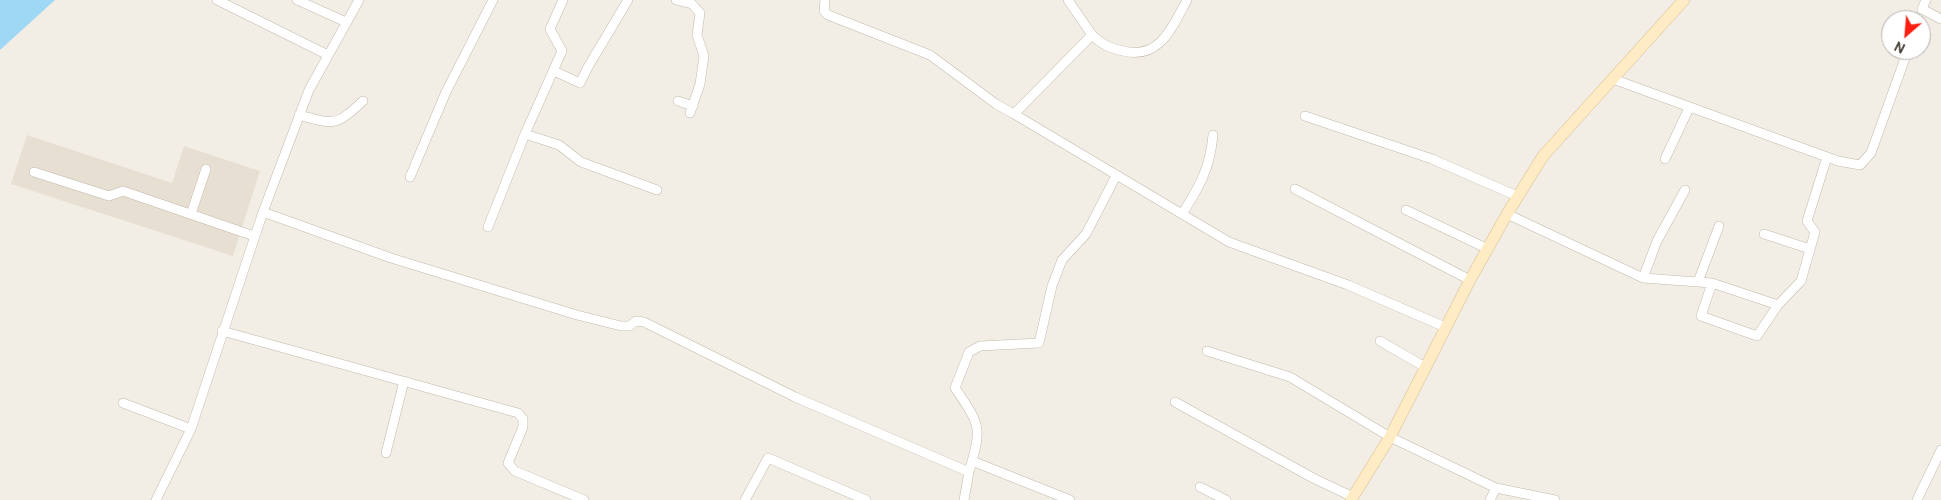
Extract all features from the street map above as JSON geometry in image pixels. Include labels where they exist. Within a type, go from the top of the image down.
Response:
[{"type":"street","points":[[216,0],[328,55]]},
{"type":"street","points":[[297,0],[346,22]]},
{"type":"street","points":[[156,500],[191,429],[254,236],[309,90],[359,0]]},
{"type":"street","points":[[410,177],[446,92],[493,0]]},
{"type":"street","points":[[488,227],[525,134],[562,51],[550,29],[563,0]]},
{"type":"street","points":[[554,71],[580,83],[628,0]]},
{"type":"street","points":[[676,0],[692,4],[700,13],[697,35],[704,56],[700,84],[692,110],[678,101]]},
{"type":"street","points":[[825,0],[824,11],[828,15],[930,55],[996,104],[1229,242],[1348,285],[1445,327]]},
{"type":"street","points":[[1068,0],[1092,35],[1102,45],[1142,54],[1155,48],[1171,28],[1187,0]]},
{"type":"street","points":[[1175,402],[1352,498],[1390,437],[1445,327],[1506,214],[1543,156],[1684,0]]},
{"type":"street","points":[[1922,10],[1926,0]]},
{"type":"street","points":[[1014,114],[1092,35]]},
{"type":"street","points":[[1612,79],[1827,157],[1860,165],[1871,153],[1904,60]]},
{"type":"street","points":[[299,115],[332,122],[341,121],[363,101]]},
{"type":"street","points":[[1666,159],[1689,108]]},
{"type":"street","points":[[1305,116],[1432,159],[1517,196]]},
{"type":"street","points":[[525,134],[559,144],[581,162],[657,190]]},
{"type":"street","points":[[1182,214],[1198,190],[1211,159],[1213,135]]},
{"type":"street","points":[[1712,282],[1701,316],[1757,336],[1778,305],[1801,281],[1815,232],[1807,221],[1827,157]]},
{"type":"street","points":[[191,214],[206,169]]},
{"type":"street","points":[[34,172],[109,196],[123,190],[254,236]]},
{"type":"street","points":[[964,500],[979,429],[974,415],[955,388],[969,352],[980,346],[1039,342],[1052,286],[1062,260],[1086,234],[1116,176]]},
{"type":"street","points":[[1295,189],[1470,280]]},
{"type":"street","points":[[1643,278],[1657,241],[1685,190]]},
{"type":"street","points":[[1406,210],[1488,249]]},
{"type":"street","points":[[263,212],[391,258],[576,315],[621,326],[629,326],[636,321],[644,322],[795,397],[969,472]]},
{"type":"street","points":[[1506,214],[1643,278],[1712,282],[1778,305]]},
{"type":"street","points":[[1698,282],[1719,226]]},
{"type":"street","points":[[1764,234],[1810,249]]},
{"type":"street","points":[[222,331],[518,413],[523,419],[523,427],[508,463],[515,471],[584,500]]},
{"type":"street","points":[[1380,341],[1425,367]]},
{"type":"street","points":[[1207,351],[1290,377],[1390,437],[1496,488],[1555,500]]},
{"type":"street","points":[[386,453],[404,381]]},
{"type":"street","points":[[123,403],[191,429]]},
{"type":"street","points":[[1917,500],[1941,450]]},
{"type":"street","points":[[745,500],[768,458],[866,500]]},
{"type":"street","points":[[972,461],[1070,500]]},
{"type":"street","points":[[1200,487],[1226,500]]},
{"type":"street","points":[[1490,500],[1496,488]]},
{"type":"shaded area","points":[[27,135],[172,183],[184,146],[260,171],[233,256],[11,184]]},
{"type":"water","points":[[0,0],[55,0],[0,50]]}]
